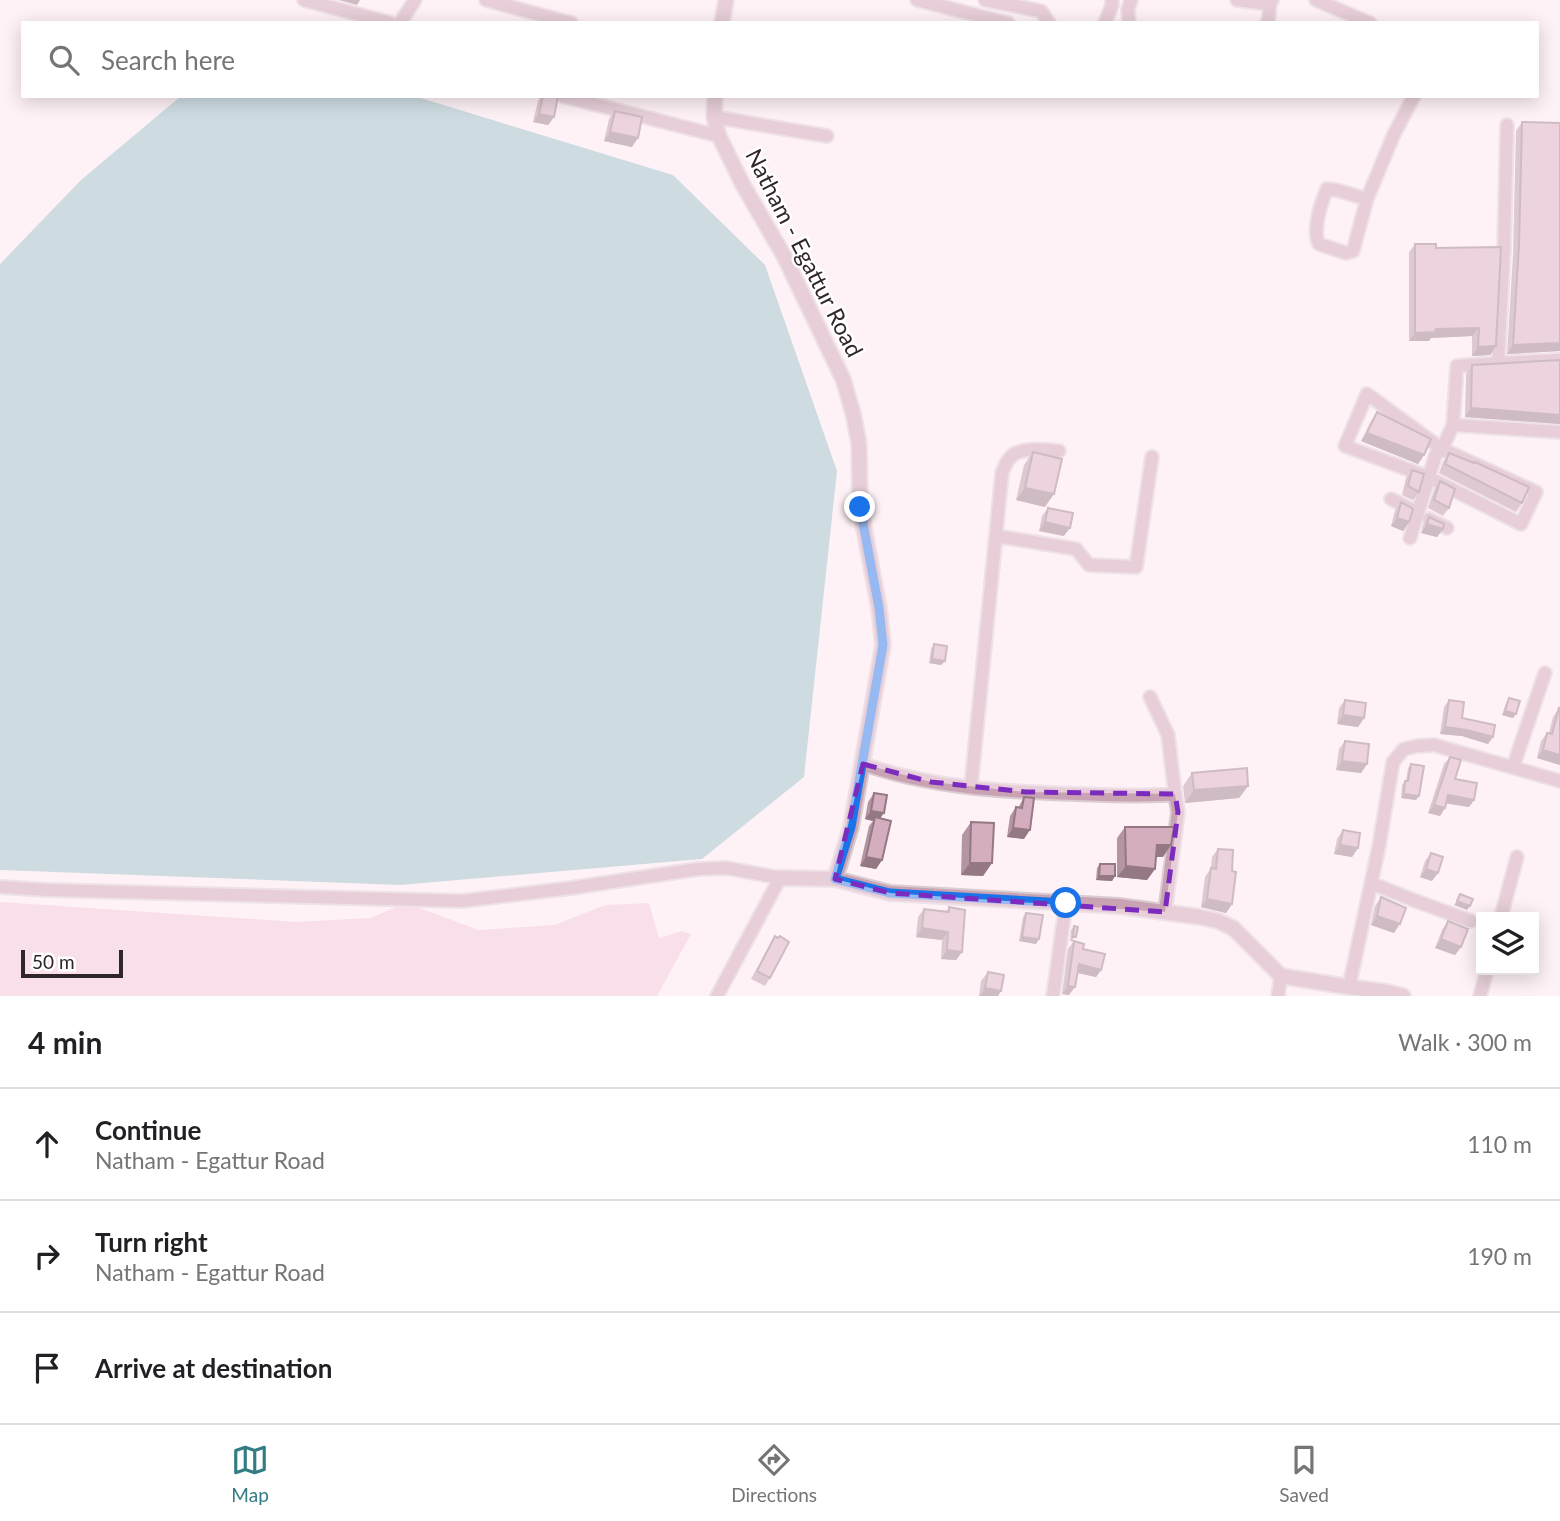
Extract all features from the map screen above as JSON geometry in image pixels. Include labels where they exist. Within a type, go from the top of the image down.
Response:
[{"type":"street","points":[[304,0],[383,21]]},
{"type":"street","points":[[401,21],[415,0]]},
{"type":"street","points":[[486,0],[564,21]]},
{"type":"street","points":[[722,21],[726,0]]},
{"type":"street","points":[[917,0],[1000,21]]},
{"type":"street","points":[[985,0],[1044,5]]},
{"type":"street","points":[[1106,21],[1112,0]]},
{"type":"street","points":[[1129,21],[1131,0]]},
{"type":"street","points":[[1237,0],[1271,2],[1268,21]]},
{"type":"street","points":[[1316,0],[1365,21]]},
{"type":"street","points":[[570,98],[719,136]]},
{"type":"street","name":"Natham - Egattur Road","points":[[715,98],[714,117],[719,136],[743,185],[784,256],[842,379],[859,444],[860,507],[879,608],[883,645],[851,827],[835,879]]},
{"type":"street","points":[[1367,199],[1327,189],[1315,235],[1319,244],[1346,253],[1353,251],[1367,199],[1394,134],[1413,98]]},
{"type":"street","points":[[714,117],[827,136]]},
{"type":"street","points":[[1498,363],[1507,125]]},
{"type":"street","points":[[1410,538],[1436,454],[1442,449],[1453,425],[1457,366],[1560,360]]},
{"type":"street","points":[[1367,394],[1442,449],[1536,492],[1521,523],[1428,477],[1345,446],[1367,394]]},
{"type":"street","points":[[1453,425],[1560,432]]},
{"type":"street","points":[[971,787],[1002,473],[1008,459],[1014,454],[1034,449],[1059,451]]},
{"type":"street","points":[[996,536],[1076,549],[1089,565],[1136,567],[1152,457]]},
{"type":"street","points":[[1391,499],[1447,528]]},
{"type":"street","points":[[1513,767],[1545,673]]},
{"type":"street","points":[[1150,697],[1168,735],[1178,812],[1165,912]]},
{"type":"street","points":[[1349,987],[1393,762],[1404,749],[1434,745],[1560,781]]},
{"type":"street","points":[[863,765],[931,782],[971,787],[1101,795],[1175,794]]},
{"type":"street","points":[[1502,912],[1517,857]]},
{"type":"street","points":[[0,887],[462,901],[698,869],[727,868],[780,878],[835,879],[890,893],[1119,906],[1218,921],[1233,928],[1282,976],[1404,996]]},
{"type":"street","points":[[717,996],[780,878]]},
{"type":"street","points":[[1371,883],[1471,921]]},
{"type":"street","points":[[1053,996],[1066,903]]},
{"type":"street","points":[[1480,996],[1486,975]]},
{"type":"street","points":[[1278,996],[1282,976]]},
{"type":"highlighted area","points":[[863,764],[931,782],[1026,792],[1175,794],[1178,812],[1165,912],[890,893],[835,879]]},
{"type":"shaded area","points":[[0,902],[297,922],[370,918],[396,907],[420,908],[478,930],[555,925],[605,905],[649,903],[659,938],[682,931],[691,934],[657,996],[0,996]]},
{"type":"water","points":[[179,98],[421,98],[673,175],[765,265],[837,471],[804,777],[702,859],[400,885],[0,870],[0,264],[81,180]]},
{"type":"building","points":[[543,98],[558,98],[554,117],[539,114]]},
{"type":"building","points":[[615,111],[642,117],[638,138],[610,132]]},
{"type":"building","points":[[1522,122],[1560,123],[1560,343],[1513,345]]},
{"type":"building","points":[[1415,244],[1436,244],[1436,248],[1501,247],[1496,346],[1478,347],[1479,328],[1436,329],[1435,332],[1415,333]]},
{"type":"building","points":[[1560,360],[1560,415],[1471,408],[1472,365]]},
{"type":"building","points":[[1377,412],[1431,439],[1424,455],[1367,433]]},
{"type":"building","points":[[1033,452],[1062,459],[1054,494],[1025,488]]},
{"type":"building","points":[[1449,453],[1529,487],[1522,503],[1445,464]]},
{"type":"building","points":[[1412,470],[1424,474],[1419,492],[1408,486]]},
{"type":"building","points":[[1440,481],[1455,489],[1449,508],[1434,500]]},
{"type":"building","points":[[1401,502],[1413,509],[1409,522],[1397,518]]},
{"type":"building","points":[[1048,508],[1073,513],[1070,528],[1045,522]]},
{"type":"building","points":[[1429,517],[1444,524],[1443,529],[1427,524]]},
{"type":"building","points":[[934,644],[947,646],[945,661],[932,659]]},
{"type":"building","points":[[1509,698],[1520,701],[1516,714],[1505,711]]},
{"type":"building","points":[[1345,700],[1366,703],[1364,718],[1343,715]]},
{"type":"building","points":[[1449,700],[1464,702],[1462,718],[1495,725],[1493,737],[1445,727]]},
{"type":"building","points":[[1559,708],[1560,755],[1543,750],[1547,733],[1552,734]]},
{"type":"building","points":[[1345,741],[1369,744],[1367,764],[1342,761]]},
{"type":"building","points":[[1450,757],[1461,760],[1455,779],[1477,783],[1474,800],[1448,795],[1445,808],[1434,805]]},
{"type":"building","points":[[1411,764],[1424,766],[1419,796],[1404,794]]},
{"type":"building","points":[[1247,768],[1248,786],[1194,790],[1192,773]]},
{"type":"building","points":[[874,793],[887,795],[884,813],[871,811]]},
{"type":"building","points":[[1024,797],[1034,798],[1030,830],[1013,828],[1016,807],[1022,808]]},
{"type":"building","points":[[875,817],[891,821],[882,860],[866,857]]},
{"type":"building","points":[[971,822],[994,823],[992,863],[970,863]]},
{"type":"building","points":[[1125,827],[1174,827],[1171,845],[1157,845],[1155,869],[1126,866]]},
{"type":"building","points":[[1343,830],[1360,833],[1358,848],[1340,845]]},
{"type":"building","points":[[1218,849],[1233,850],[1232,871],[1236,872],[1232,904],[1207,899],[1211,868],[1216,869]]},
{"type":"building","points":[[1431,853],[1443,857],[1438,873],[1426,869]]},
{"type":"building","points":[[1100,864],[1115,864],[1115,876],[1099,876]]},
{"type":"building","points":[[1460,894],[1473,899],[1470,906],[1457,901]]},
{"type":"building","points":[[1381,897],[1406,908],[1400,924],[1377,916]]},
{"type":"building","points":[[949,907],[965,910],[962,952],[947,950],[948,932],[922,928],[924,909],[949,912]]},
{"type":"building","points":[[1026,913],[1043,915],[1039,939],[1022,937]]},
{"type":"building","points":[[1448,921],[1468,929],[1461,947],[1441,939]]},
{"type":"building","points":[[1074,926],[1078,927],[1076,937],[1073,937]]},
{"type":"building","points":[[775,936],[789,942],[770,978],[757,971]]},
{"type":"building","points":[[1074,941],[1084,944],[1083,949],[1105,954],[1101,970],[1079,964],[1075,987],[1068,986]]},
{"type":"building","points":[[988,972],[1004,975],[1001,991],[985,988]]},
{"type":"route","points":[[860,507],[879,608],[883,645],[851,827],[835,879],[890,893],[1066,903]]}]
